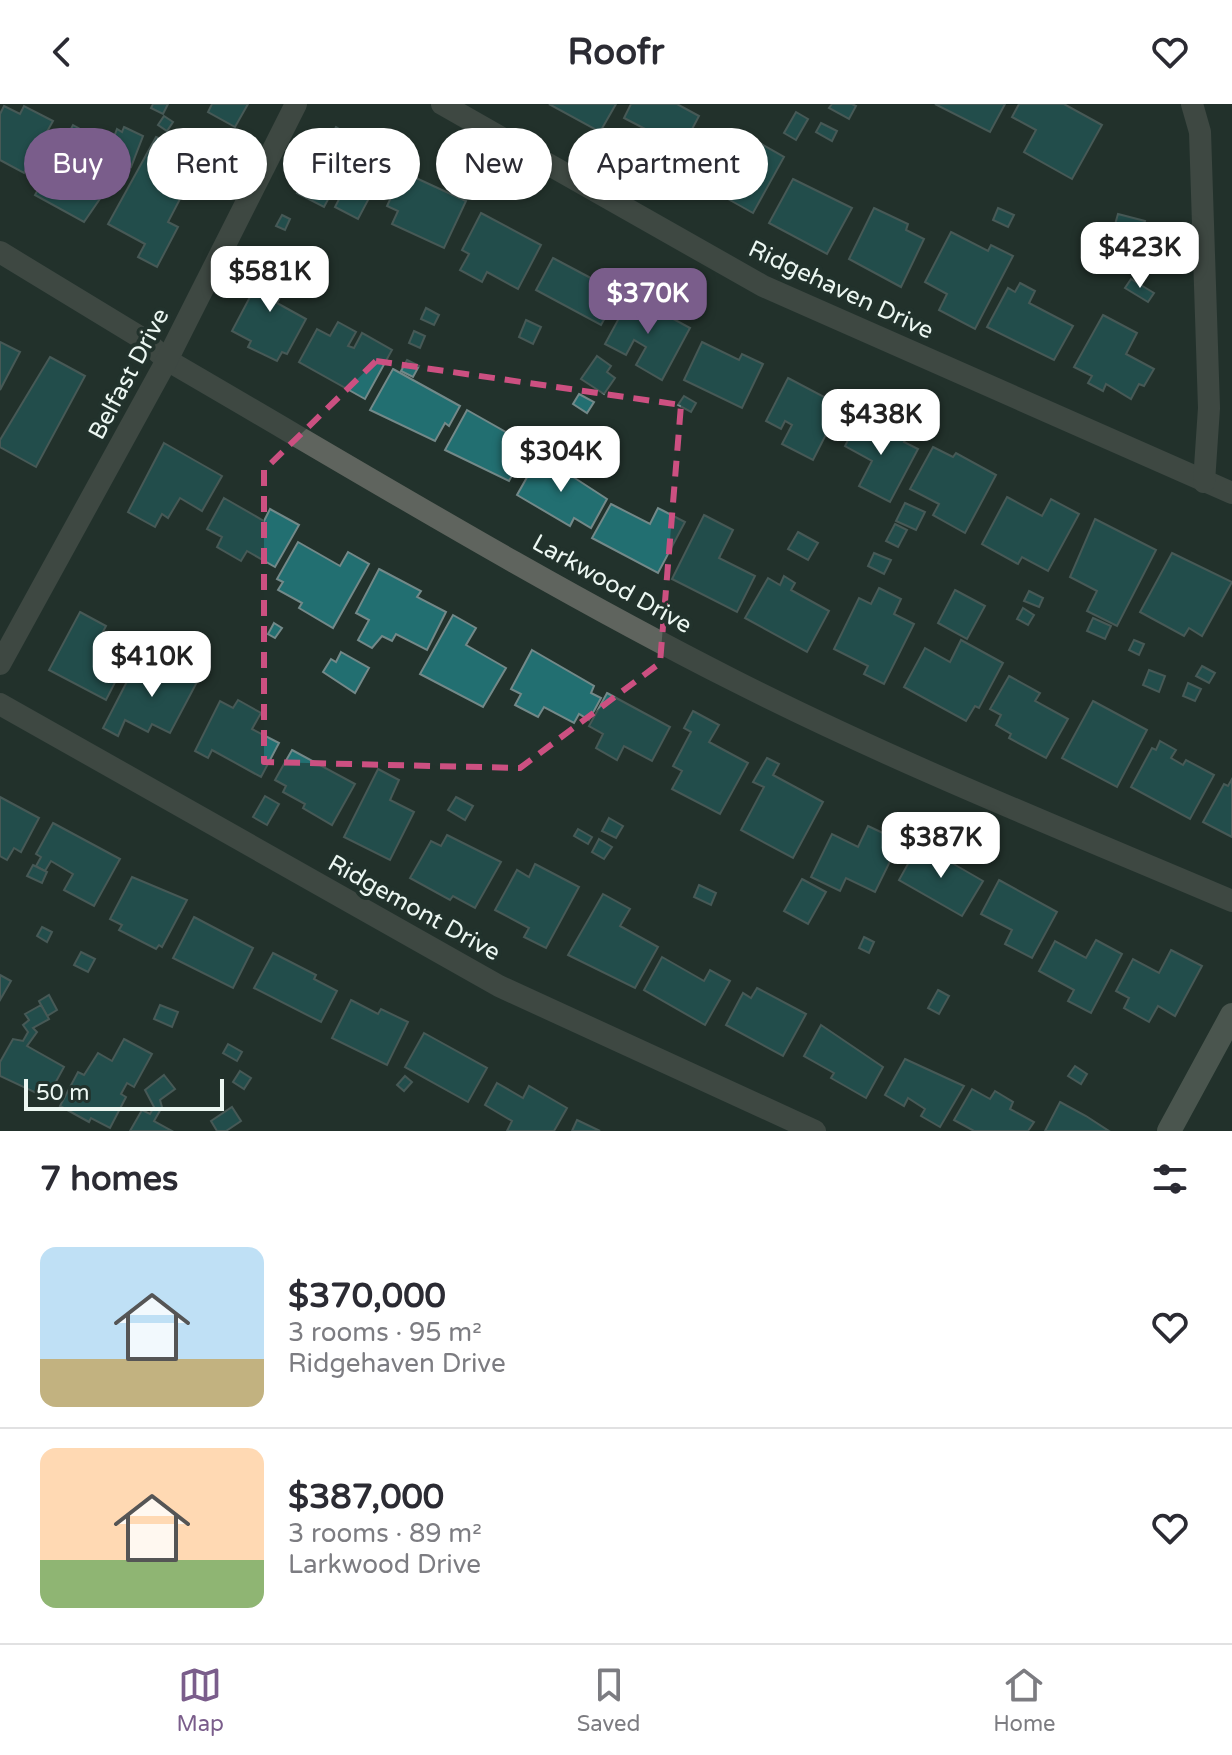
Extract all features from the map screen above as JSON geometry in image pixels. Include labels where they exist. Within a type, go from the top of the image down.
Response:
[{"type":"street","name":"Belfast Drive","points":[[0,664],[167,360],[296,104]]},
{"type":"street","name":"Ridgehaven Drive","points":[[442,104],[763,286],[1232,493]]},
{"type":"street","points":[[1192,104],[1200,132],[1209,392],[1204,482]]},
{"type":"street","name":"Larkwood Drive","points":[[0,252],[143,339],[167,360],[487,546],[734,680],[909,765],[1232,901]]},
{"type":"street","name":"Ridgemont Drive","points":[[0,704],[499,986],[815,1131]]},
{"type":"street","points":[[1169,1131],[1232,1015]]},
{"type":"highlighted area","points":[[376,361],[681,405],[660,663],[520,768],[264,762],[264,470]]},
{"type":"building","points":[[153,104],[168,104],[163,114],[151,108]]},
{"type":"building","points":[[212,104],[248,104],[235,127],[208,112]]},
{"type":"building","points":[[549,104],[616,104],[602,128],[593,128]]},
{"type":"building","points":[[631,104],[677,104],[699,116],[693,128],[643,128],[624,118]]},
{"type":"building","points":[[832,104],[856,106],[849,119],[829,108]]},
{"type":"building","points":[[935,104],[1005,104],[990,132]]},
{"type":"building","points":[[1019,104],[1064,104],[1102,125],[1072,179],[1024,152],[1036,130],[1012,117]]},
{"type":"building","points":[[4,106],[20,114],[24,106],[53,121],[49,128],[24,128],[24,173],[0,160],[0,114]]},
{"type":"building","points":[[796,112],[808,119],[796,140],[784,133]]},
{"type":"building","points":[[164,116],[173,122],[169,128],[158,125]]},
{"type":"building","points":[[821,123],[837,131],[832,141],[816,132]]},
{"type":"building","points":[[131,130],[143,136],[131,167]]},
{"type":"building","points":[[768,148],[784,157],[768,186]]},
{"type":"building","points":[[147,153],[147,200],[179,200],[168,222],[178,227],[157,267],[138,257],[145,244],[108,224],[121,200],[131,200],[131,182]]},
{"type":"building","points":[[793,179],[852,208],[827,254],[769,223]]},
{"type":"building","points":[[420,180],[436,187],[436,200],[466,201],[444,248],[392,224],[398,211],[387,206],[390,200],[420,200]]},
{"type":"building","points":[[44,200],[99,200],[84,222]]},
{"type":"building","points":[[310,200],[328,200],[324,207]]},
{"type":"building","points":[[339,200],[368,200],[358,219],[335,207]]},
{"type":"building","points":[[730,200],[760,200],[753,213]]},
{"type":"building","points":[[874,208],[908,224],[906,230],[924,239],[901,287],[849,259]]},
{"type":"building","points":[[998,208],[1014,215],[1008,227],[993,220]]},
{"type":"building","points":[[481,213],[541,245],[518,289],[487,272],[482,282],[460,270],[469,254],[462,250]]},
{"type":"building","points":[[1118,214],[1145,221],[1138,243],[1112,235]]},
{"type":"building","points":[[282,215],[290,219],[285,230],[276,226]]},
{"type":"building","points":[[951,232],[988,251],[991,245],[1013,256],[975,329],[939,310],[947,294],[925,282]]},
{"type":"building","points":[[553,258],[619,293],[601,325],[536,290]]},
{"type":"building","points":[[269,261],[299,276],[289,295],[283,292],[277,303],[306,319],[287,354],[282,352],[277,361],[248,347],[251,341],[232,331]]},
{"type":"building","points":[[1131,279],[1154,293],[1148,302],[1125,288]]},
{"type":"building","points":[[1020,283],[1035,291],[1029,303],[1073,326],[1054,360],[987,327],[1008,288],[1015,292]]},
{"type":"building","points":[[631,296],[690,328],[662,380],[636,365],[646,347],[634,340],[626,355],[605,344]]},
{"type":"building","points":[[426,308],[439,315],[434,325],[421,319]]},
{"type":"building","points":[[1103,315],[1137,333],[1126,354],[1154,369],[1144,386],[1139,384],[1131,399],[1106,384],[1103,391],[1088,383],[1092,376],[1074,367]]},
{"type":"building","points":[[526,320],[541,327],[533,344],[519,337]]},
{"type":"building","points":[[338,322],[356,332],[348,346],[354,348],[362,333],[392,350],[365,399],[299,362],[317,329],[330,336]]},
{"type":"building","points":[[414,331],[425,336],[420,348],[409,343]]},
{"type":"building","points":[[0,342],[20,352],[0,390]]},
{"type":"building","points":[[702,342],[739,360],[742,354],[763,364],[742,408],[684,380]]},
{"type":"building","points":[[597,356],[611,366],[607,372],[615,378],[604,394],[581,379]]},
{"type":"building","points":[[50,357],[85,376],[36,467],[0,447],[0,440]]},
{"type":"building","points":[[407,360],[419,366],[413,377],[401,371]]},
{"type":"building","points":[[393,369],[460,406],[449,426],[445,423],[435,441],[370,410]]},
{"type":"building","points":[[788,378],[830,400],[828,403],[839,409],[813,460],[782,444],[792,425],[785,421],[781,429],[766,421]]},
{"type":"building","points":[[579,394],[594,402],[587,413],[573,404]]},
{"type":"building","points":[[684,396],[696,403],[691,412],[678,405]]},
{"type":"building","points":[[467,410],[529,445],[509,481],[445,450]]},
{"type":"building","points":[[861,415],[906,438],[904,442],[918,449],[890,502],[859,486],[872,461],[845,446]]},
{"type":"building","points":[[164,443],[222,476],[202,511],[180,498],[168,518],[162,514],[155,527],[128,512]]},
{"type":"building","points":[[933,447],[953,457],[956,453],[996,475],[965,533],[933,515],[939,504],[910,489]]},
{"type":"building","points":[[539,456],[569,470],[567,473],[607,499],[591,528],[574,518],[570,526],[517,495]]},
{"type":"building","points":[[1007,497],[1042,516],[1051,499],[1079,514],[1048,571],[1022,557],[1018,564],[982,544]]},
{"type":"building","points":[[224,498],[264,521],[270,509],[299,525],[275,567],[247,551],[241,561],[217,547],[222,537],[207,529]]},
{"type":"building","points":[[905,503],[925,512],[916,530],[896,521]]},
{"type":"building","points":[[611,504],[650,524],[658,508],[685,522],[658,573],[592,538]]},
{"type":"building","points":[[704,515],[733,530],[719,558],[755,576],[737,612],[672,579]]},
{"type":"building","points":[[1095,519],[1156,550],[1117,626],[1087,611],[1097,591],[1070,577]]},
{"type":"building","points":[[895,524],[907,530],[898,547],[886,541]]},
{"type":"building","points":[[798,532],[818,543],[808,560],[788,549]]},
{"type":"building","points":[[298,542],[340,566],[348,552],[369,564],[333,628],[299,608],[302,603],[278,590],[283,582],[277,579]]},
{"type":"building","points":[[874,553],[891,560],[884,574],[868,566]]},
{"type":"building","points":[[1172,553],[1232,582],[1202,636],[1189,628],[1184,636],[1140,612]]},
{"type":"building","points":[[379,569],[421,591],[417,597],[446,612],[427,650],[396,634],[392,641],[382,636],[372,648],[358,640],[369,620],[356,613]]},
{"type":"building","points":[[784,576],[795,583],[791,590],[829,611],[807,652],[745,618],[768,578],[780,585]]},
{"type":"building","points":[[879,588],[901,599],[894,614],[914,624],[884,684],[864,674],[868,666],[834,649],[859,598],[871,604]]},
{"type":"building","points":[[955,590],[985,606],[967,639],[938,623]]},
{"type":"building","points":[[1029,591],[1043,598],[1039,607],[1024,601]]},
{"type":"building","points":[[1023,608],[1034,615],[1028,625],[1017,619]]},
{"type":"building","points":[[80,612],[106,626],[96,645],[126,661],[106,700],[49,670]]},
{"type":"building","points":[[453,615],[476,628],[466,645],[506,668],[483,707],[420,674]]},
{"type":"building","points":[[1093,618],[1111,626],[1105,639],[1087,631]]},
{"type":"building","points":[[274,623],[282,628],[275,638],[268,634]]},
{"type":"building","points":[[961,640],[1003,663],[979,708],[975,706],[966,721],[904,687],[925,648],[950,662]]},
{"type":"building","points":[[1134,640],[1144,644],[1139,655],[1129,650]]},
{"type":"building","points":[[532,650],[594,686],[591,693],[601,698],[589,720],[579,714],[574,723],[544,707],[538,717],[515,705],[521,694],[511,689]]},
{"type":"building","points":[[341,652],[369,668],[355,693],[323,672],[331,659],[336,662]]},
{"type":"building","points":[[163,656],[183,666],[179,673],[197,682],[170,733],[152,724],[148,732],[125,720],[118,736],[103,728],[135,666],[152,676]]},
{"type":"building","points":[[1202,666],[1215,673],[1209,683],[1196,676]]},
{"type":"building","points":[[1149,670],[1165,676],[1159,692],[1143,685]]},
{"type":"building","points":[[1009,676],[1040,693],[1035,701],[1068,719],[1046,758],[1009,738],[1011,734],[996,725],[1001,715],[990,709]]},
{"type":"building","points":[[1188,683],[1201,689],[1195,701],[1183,696]]},
{"type":"building","points":[[607,693],[670,727],[652,761],[624,746],[617,760],[596,748],[603,734],[589,726]]},
{"type":"building","points":[[238,700],[261,713],[252,729],[279,743],[261,777],[212,750],[208,758],[195,751],[220,701],[233,708]]},
{"type":"building","points":[[1093,701],[1147,730],[1117,787],[1062,758]]},
{"type":"building","points":[[693,711],[719,725],[709,742],[748,763],[720,814],[672,789],[682,771],[673,766],[691,732],[684,728]]},
{"type":"building","points":[[1160,741],[1176,750],[1171,758],[1183,765],[1186,760],[1214,775],[1190,819],[1131,787],[1152,748],[1156,750]]},
{"type":"building","points":[[292,750],[355,784],[332,825],[303,808],[305,804],[283,792],[286,786],[275,780]]},
{"type":"building","points":[[767,758],[779,764],[773,775],[823,802],[793,858],[741,830],[764,787],[753,782]]},
{"type":"building","points":[[378,769],[399,780],[390,800],[414,812],[390,860],[344,837]]},
{"type":"building","points":[[1232,779],[1232,837],[1203,822],[1224,784],[1228,786]]},
{"type":"building","points":[[265,796],[279,804],[267,825],[253,817]]},
{"type":"building","points":[[0,797],[39,818],[21,852],[14,848],[7,860],[0,856]]},
{"type":"building","points":[[456,797],[473,806],[465,820],[448,810]]},
{"type":"building","points":[[609,818],[623,826],[616,838],[602,831]]},
{"type":"building","points":[[53,823],[120,859],[94,906],[64,890],[73,874],[51,861],[45,871],[36,866],[41,857],[36,854]]},
{"type":"building","points":[[868,826],[900,841],[875,892],[846,878],[840,891],[811,877],[832,834],[858,847]]},
{"type":"building","points":[[578,829],[592,837],[588,844],[574,836]]},
{"type":"building","points":[[447,835],[501,862],[475,908],[453,896],[450,900],[410,878],[431,841],[441,846]]},
{"type":"building","points":[[599,839],[612,847],[604,859],[592,852]]},
{"type":"building","points":[[919,844],[983,881],[962,916],[899,880]]},
{"type":"building","points":[[535,864],[579,887],[546,948],[524,937],[529,928],[495,910],[517,870],[529,877]]},
{"type":"building","points":[[33,865],[47,872],[42,883],[27,876]]},
{"type":"building","points":[[132,877],[187,900],[162,947],[159,945],[156,949],[119,930],[122,925],[110,919]]},
{"type":"building","points":[[802,879],[826,892],[808,924],[784,911]]},
{"type":"building","points":[[999,880],[1057,912],[1032,958],[1005,944],[1012,930],[981,914]]},
{"type":"building","points":[[699,885],[716,893],[711,905],[694,897]]},
{"type":"building","points":[[603,894],[630,909],[620,926],[658,947],[635,988],[568,955]]},
{"type":"building","points":[[194,917],[253,948],[233,988],[173,958]]},
{"type":"building","points":[[42,927],[52,932],[47,942],[37,936]]},
{"type":"building","points":[[864,937],[874,942],[869,953],[859,948]]},
{"type":"building","points":[[1096,940],[1122,954],[1091,1013],[1068,1001],[1074,990],[1039,971],[1055,941],[1086,958]]},
{"type":"building","points":[[1171,950],[1202,966],[1175,1016],[1158,1006],[1149,1022],[1124,1008],[1129,998],[1116,991],[1133,959],[1159,973]]},
{"type":"building","points":[[81,952],[95,959],[88,972],[74,965]]},
{"type":"building","points":[[273,953],[316,975],[314,979],[337,991],[321,1022],[254,988]]},
{"type":"building","points":[[662,957],[704,981],[710,970],[730,981],[705,1025],[644,990]]},
{"type":"building","points":[[0,975],[11,981],[0,1000]]},
{"type":"building","points":[[757,988],[806,1014],[783,1056],[726,1025],[743,993],[751,998]]},
{"type":"building","points":[[938,990],[949,996],[939,1014],[928,1008]]},
{"type":"building","points":[[49,995],[57,1010],[47,1016],[39,1001]]},
{"type":"building","points":[[351,1000],[378,1014],[381,1009],[408,1022],[387,1065],[332,1038]]},
{"type":"building","points":[[41,1005],[49,1019],[33,1028],[37,1032],[27,1046],[64,1067],[47,1098],[0,1076],[0,1062],[13,1039],[23,1041],[28,1032],[23,1025],[29,1020],[25,1014]]},
{"type":"building","points":[[160,1005],[178,1012],[172,1027],[154,1019]]},
{"type":"building","points":[[821,1025],[883,1067],[866,1098],[831,1078],[834,1073],[804,1056]]},
{"type":"building","points":[[424,1033],[487,1068],[468,1102],[405,1067]]},
{"type":"building","points":[[124,1039],[152,1054],[134,1087],[127,1083],[121,1094],[126,1097],[110,1128],[91,1118],[89,1122],[60,1106],[78,1072],[84,1075],[98,1053],[112,1061]]},
{"type":"building","points":[[228,1044],[242,1052],[237,1061],[223,1053]]},
{"type":"building","points":[[905,1059],[964,1086],[940,1127],[921,1116],[925,1109],[908,1098],[904,1106],[885,1095]]},
{"type":"building","points":[[1075,1066],[1087,1074],[1081,1084],[1068,1076]]},
{"type":"building","points":[[240,1071],[251,1078],[244,1089],[233,1082]]},
{"type":"building","points":[[164,1075],[175,1089],[160,1100],[162,1107],[154,1121],[172,1131],[130,1131],[142,1110],[150,1114],[154,1107],[145,1090]]},
{"type":"building","points":[[405,1076],[412,1082],[404,1091],[397,1085]]},
{"type":"building","points":[[497,1083],[523,1098],[529,1086],[567,1108],[554,1131],[507,1131],[512,1121],[485,1105]]},
{"type":"building","points":[[972,1089],[990,1099],[995,1091],[1013,1102],[1010,1109],[1034,1122],[1028,1131],[974,1131],[954,1120]]},
{"type":"building","points":[[1060,1102],[1086,1116],[1109,1131],[1045,1131]]},
{"type":"building","points":[[232,1107],[241,1121],[226,1131],[217,1131],[211,1121]]},
{"type":"building","points":[[577,1120],[600,1131],[572,1131]]}]
